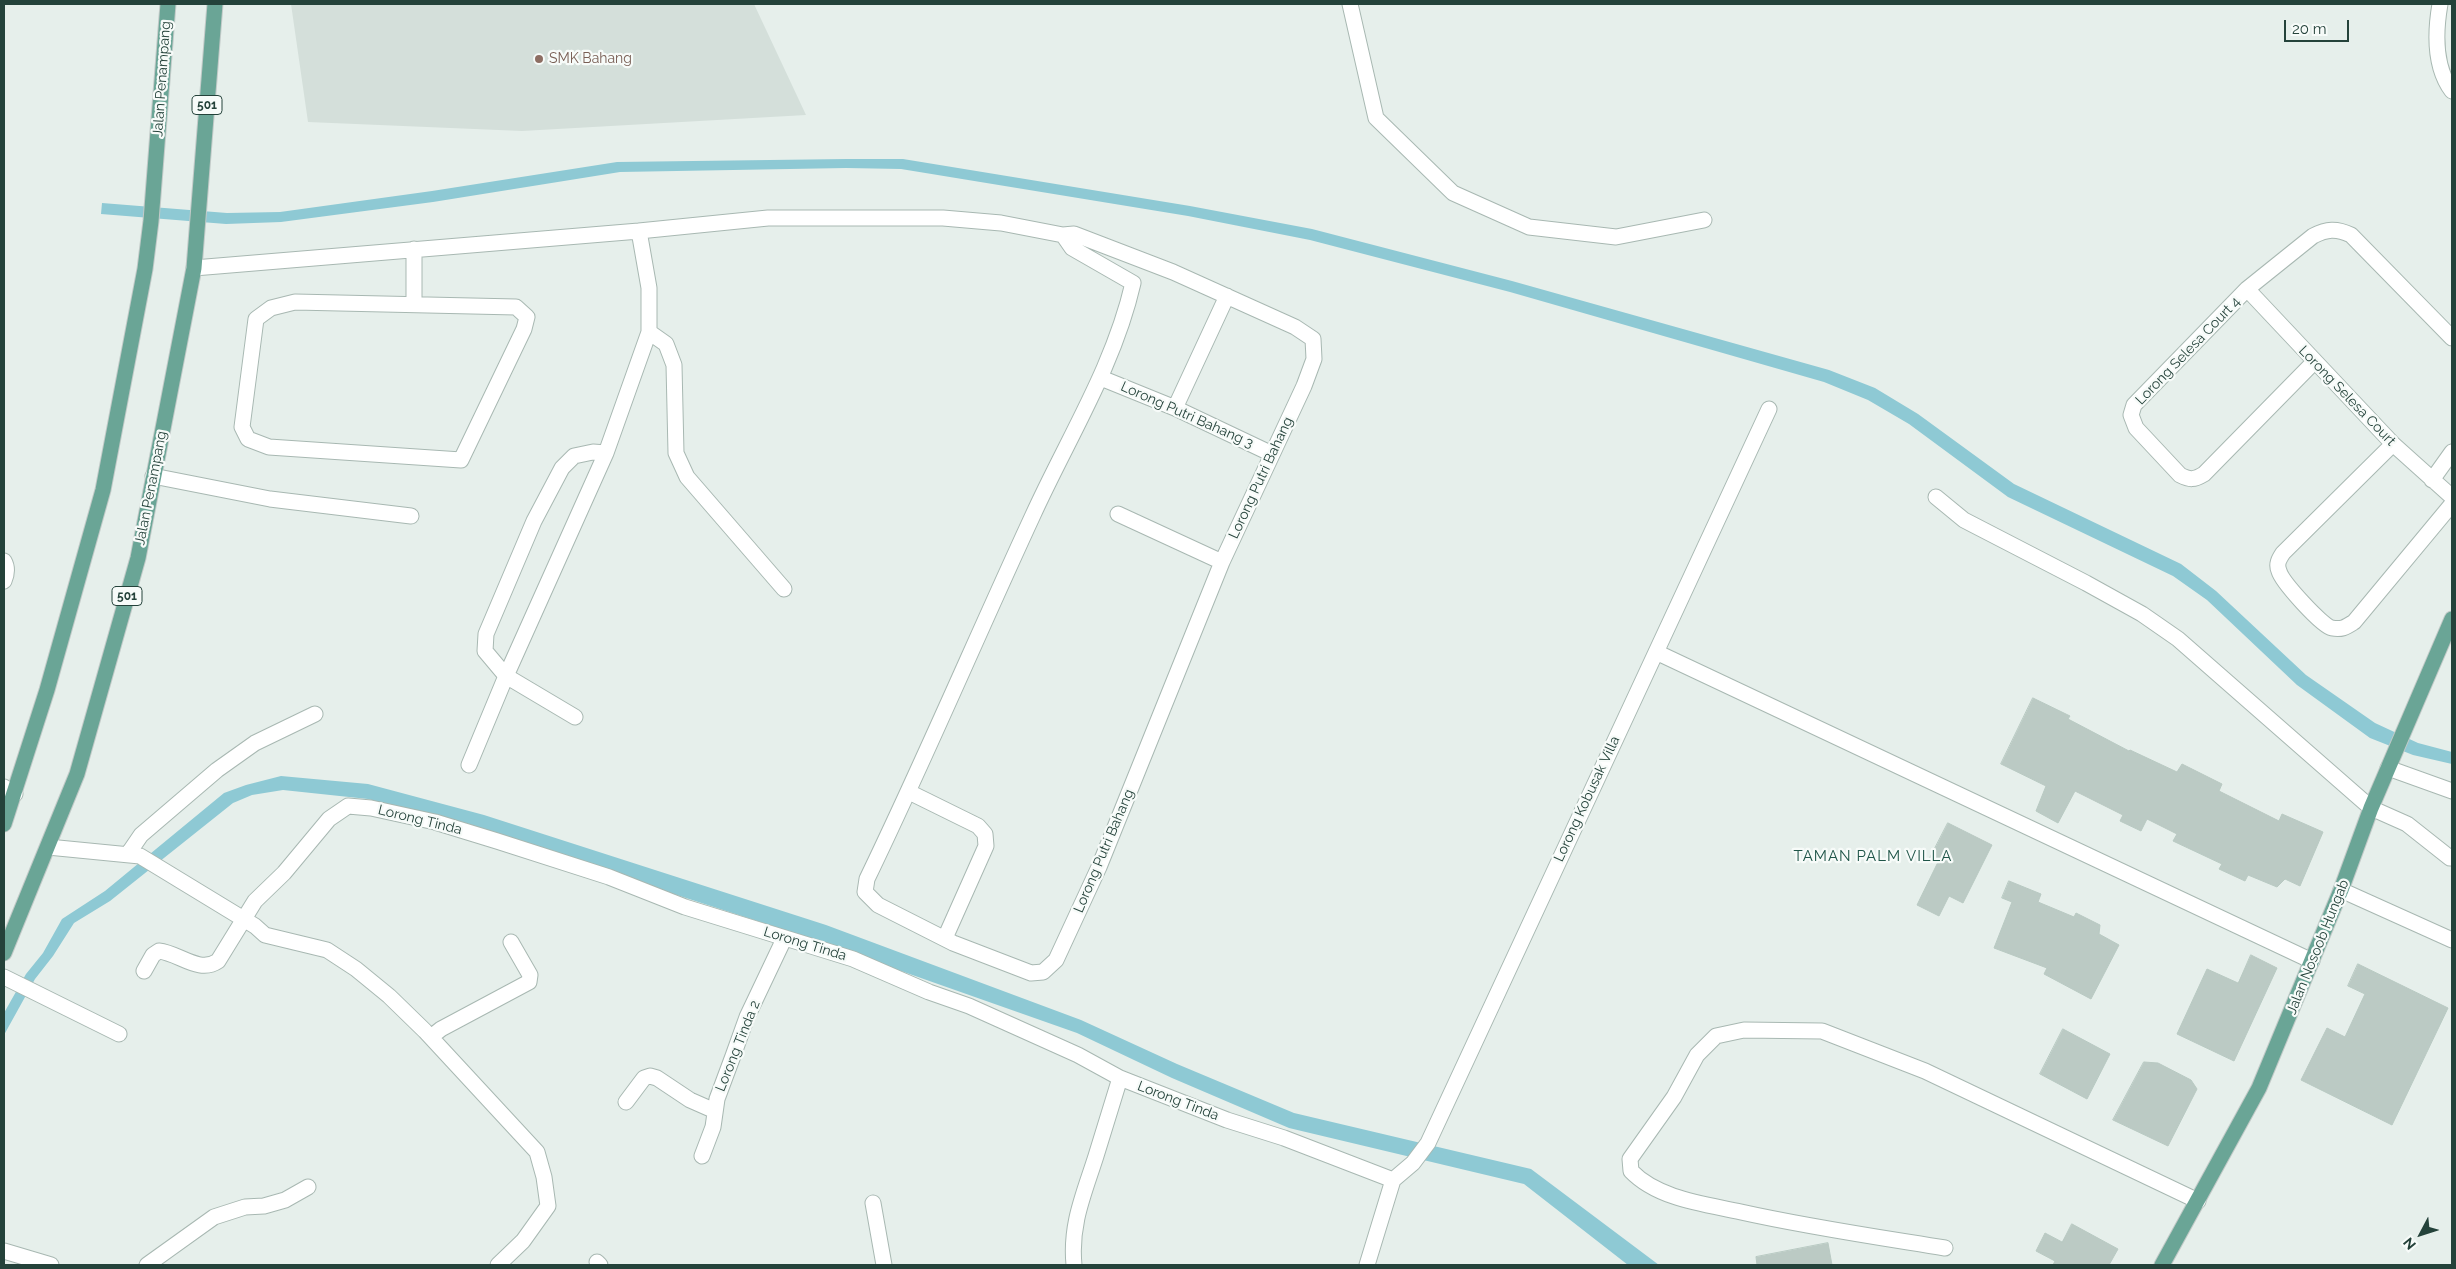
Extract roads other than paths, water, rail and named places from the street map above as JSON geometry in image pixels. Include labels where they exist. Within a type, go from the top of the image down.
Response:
[{"type":"main road","name":"Jalan Penampang","points":[[4,824],[9,790],[47,690],[102,490],[152,221],[168,4]]},
{"type":"main road","name":"Jalan Penampang","points":[[4,953],[77,774],[138,558],[194,268],[215,4]]},
{"type":"main road","name":"Jalan Nosoob Hungab","points":[[2162,1265],[2259,1088],[2341,890],[2371,808],[2452,619]]},
{"type":"street","points":[[1350,4],[1376,118],[1453,193],[1529,227],[1616,237],[1704,220]]},
{"type":"street","points":[[2440,4],[2437,20],[2438,59],[2445,80],[2452,92]]},
{"type":"street","name":"Lorong Putri Bahang","points":[[194,268],[414,248],[639,231],[768,218],[943,218],[1001,223],[1063,235],[1074,234],[1141,259],[1227,296],[1294,327],[1313,339],[1314,359],[1304,386],[1222,562],[1102,858],[1056,960],[1043,972],[1031,973],[944,938],[878,905],[865,892],[867,879],[909,792],[1060,457],[1101,378],[1123,323],[1141,259]]},
{"type":"street","name":"Lorong Selesa Court 4","points":[[2314,362],[2204,474],[2189,480],[2180,475],[2136,428],[2130,415],[2134,405],[2247,289],[2313,236],[2325,230],[2340,230],[2351,235],[2452,338]]},
{"type":"street","points":[[469,765],[506,676],[606,453],[649,332],[648,288],[639,231]]},
{"type":"street","points":[[1063,235],[1072,248],[1133,283]]},
{"type":"street","points":[[414,248],[414,304]]},
{"type":"street","name":"Lorong Selesa Court","points":[[2247,289],[2393,444],[2452,497]]},
{"type":"street","points":[[1175,408],[1227,296]]},
{"type":"street","points":[[295,302],[414,304],[516,307],[527,317],[524,329],[461,460],[270,447],[248,439],[242,427],[256,319],[271,308],[295,302]]},
{"type":"street","points":[[649,332],[666,344],[674,365],[676,453],[680,466],[708,502],[784,590]]},
{"type":"street","name":"Lorong Putri Bahang 3","points":[[1101,378],[1175,408],[1272,454]]},
{"type":"street","name":"Lorong Kobusak Villa","points":[[1393,1180],[1414,1163],[1428,1143],[1769,410]]},
{"type":"street","points":[[2393,444],[2284,553],[2278,562],[2282,581],[2329,628],[2341,629],[2354,622],[2452,504]]},
{"type":"street","points":[[575,717],[506,676],[485,650],[486,634],[534,521],[562,468],[574,456],[593,452],[606,453]]},
{"type":"street","points":[[2432,480],[2452,452]]},
{"type":"street","points":[[153,476],[270,499],[411,516]]},
{"type":"street","points":[[1936,497],[1964,520],[2142,614],[2178,639],[2371,808],[2407,824],[2450,858]]},
{"type":"street","points":[[1118,514],[1222,562]]},
{"type":"street","points":[[4,561],[7,565],[7,575],[4,581]]},
{"type":"street","points":[[1656,652],[2312,961]]},
{"type":"street","points":[[134,855],[141,835],[217,770],[255,743],[316,714]]},
{"type":"street","points":[[2390,763],[2452,791]]},
{"type":"street","points":[[909,792],[978,826],[985,834],[986,846],[944,938]]},
{"type":"street","name":"Lorong Tinda","points":[[144,971],[153,955],[159,951],[201,966],[211,966],[218,962],[255,901],[284,873],[329,819],[348,806],[371,808],[444,825],[609,877],[685,907],[853,959],[929,992],[969,1006],[1078,1056],[1120,1078],[1227,1120],[1284,1138],[1393,1180]]},
{"type":"street","points":[[48,847],[134,855],[160,867],[243,918],[265,935],[326,950],[340,958],[389,996],[431,1037],[522,1134],[537,1152],[542,1164],[548,1206],[523,1241],[498,1265]]},
{"type":"street","points":[[2341,890],[2452,940]]},
{"type":"street","name":"Lorong Tinda 2","points":[[702,1156],[713,1127],[717,1099],[747,1018],[784,939]]},
{"type":"street","points":[[431,1037],[440,1029],[529,982],[530,975],[511,942]]},
{"type":"street","points":[[4,977],[119,1034]]},
{"type":"street","points":[[1945,1248],[1791,1223],[1682,1198],[1641,1181],[1631,1171],[1630,1159],[1674,1097],[1697,1055],[1716,1036],[1744,1030],[1822,1031],[1925,1071],[2198,1201]]},
{"type":"street","points":[[626,1102],[644,1078],[650,1076],[657,1078],[690,1100],[715,1111]]},
{"type":"street","points":[[1074,1265],[1072,1247],[1081,1195],[1095,1158],[1120,1078]]},
{"type":"street","points":[[1367,1265],[1393,1180]]},
{"type":"street","points":[[147,1265],[214,1216],[245,1206],[264,1206],[285,1200],[308,1187]]},
{"type":"street","points":[[873,1203],[884,1265]]},
{"type":"street","points":[[4,1250],[21,1261],[51,1265]]},
{"type":"water","points":[[903,159],[1190,206],[1312,229],[1512,281],[1829,370],[1875,388],[1918,414],[2014,484],[2181,564],[2216,591],[2306,675],[2375,723],[2418,743],[2452,752],[2452,764],[2413,755],[2370,738],[2297,685],[2207,600],[2173,576],[2008,497],[1909,424],[1868,400],[1824,382],[1510,292],[1310,240],[1188,216],[901,169],[846,168],[620,172],[433,202],[281,222],[226,224],[101,214],[102,203],[227,213],[280,212],[432,191],[617,162]]},
{"type":"water","points":[[281,776],[368,784],[484,815],[826,925],[1081,1020],[1177,1064],[1294,1113],[1531,1169],[1659,1265],[1628,1265],[1524,1184],[1289,1128],[1172,1078],[1077,1033],[779,928],[435,817],[368,799],[283,790],[252,795],[233,803],[110,901],[74,923],[53,956],[35,979],[4,1035],[4,1013],[26,974],[43,953],[62,919],[105,891],[224,793]]},
{"type":"place","name":"SMK Bahang","points":[[539,59]]},
{"type":"district","name":"TAMAN PALM VILLA","points":[[1873,856]]}]
